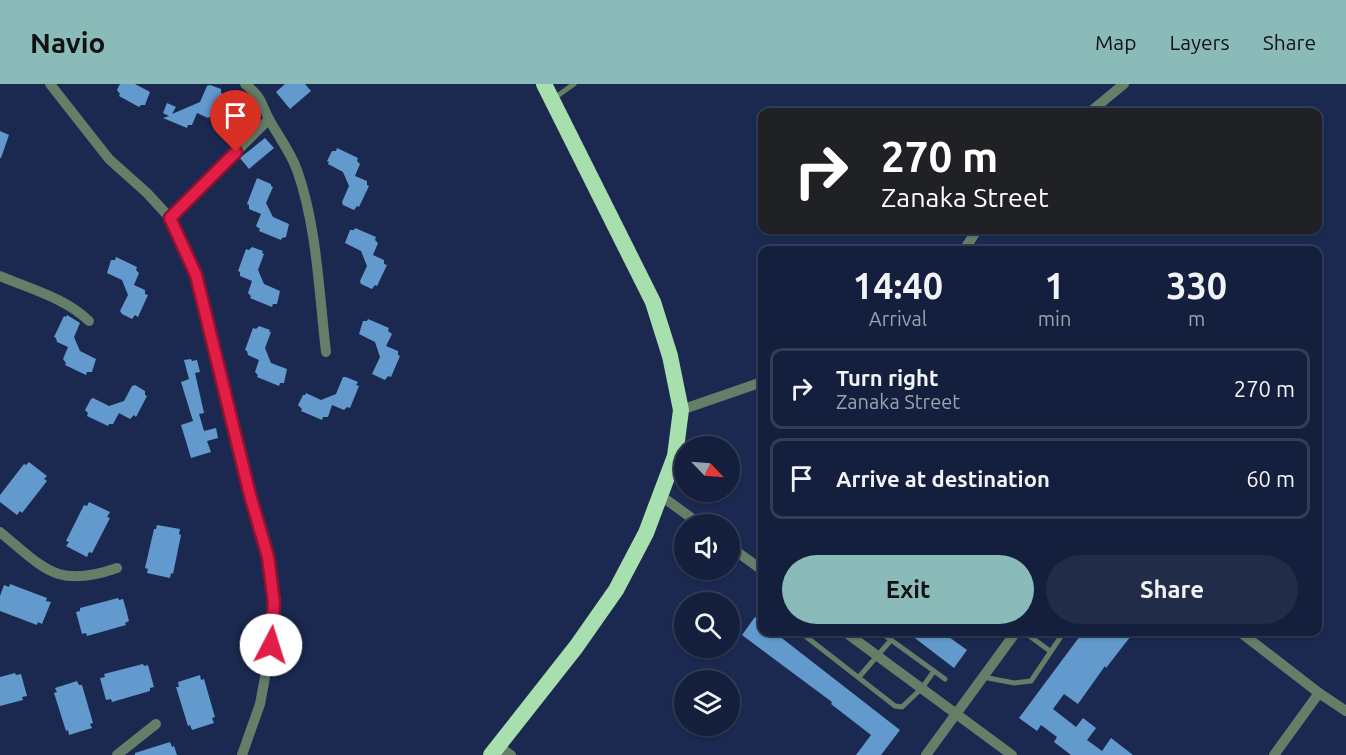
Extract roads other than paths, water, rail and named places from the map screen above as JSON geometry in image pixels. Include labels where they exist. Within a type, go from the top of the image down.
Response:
[{"type":"highway","points":[[500,752],[616,590],[646,533],[675,456],[681,410],[670,356],[653,303],[544,84]]},
{"type":"street","points":[[50,84],[110,159],[170,218],[196,275],[250,495],[268,557],[274,603],[271,645],[260,704],[242,755]]},
{"type":"street","points":[[245,84],[264,104],[269,119],[297,168],[306,200],[315,257],[326,352]]},
{"type":"street","points":[[1095,108],[1124,84]]},
{"type":"street","points":[[170,218],[269,119]]},
{"type":"street","points":[[0,276],[64,302],[79,311],[89,321]]},
{"type":"street","points":[[681,410],[758,383]]},
{"type":"street","points":[[660,495],[686,514]]},
{"type":"street","points":[[0,532],[45,568],[61,576],[96,575],[117,568]]},
{"type":"street","points":[[740,554],[758,567]]},
{"type":"street","points":[[850,636],[1012,755]]},
{"type":"street","points":[[926,755],[1013,636]]},
{"type":"street","points":[[1245,636],[1346,711]]},
{"type":"street","points":[[1274,755],[1319,693]]},
{"type":"street","points":[[117,755],[156,724]]},
{"type":"lane","points":[[552,100],[574,84]]},
{"type":"lane","points":[[805,636],[895,706],[902,707],[922,688],[934,671]]},
{"type":"lane","points":[[886,636],[945,679]]},
{"type":"lane","points":[[1029,636],[1050,651]]},
{"type":"lane","points":[[983,677],[1014,683],[1031,681],[1061,636]]},
{"type":"lane","points":[[859,677],[891,640]]}]
